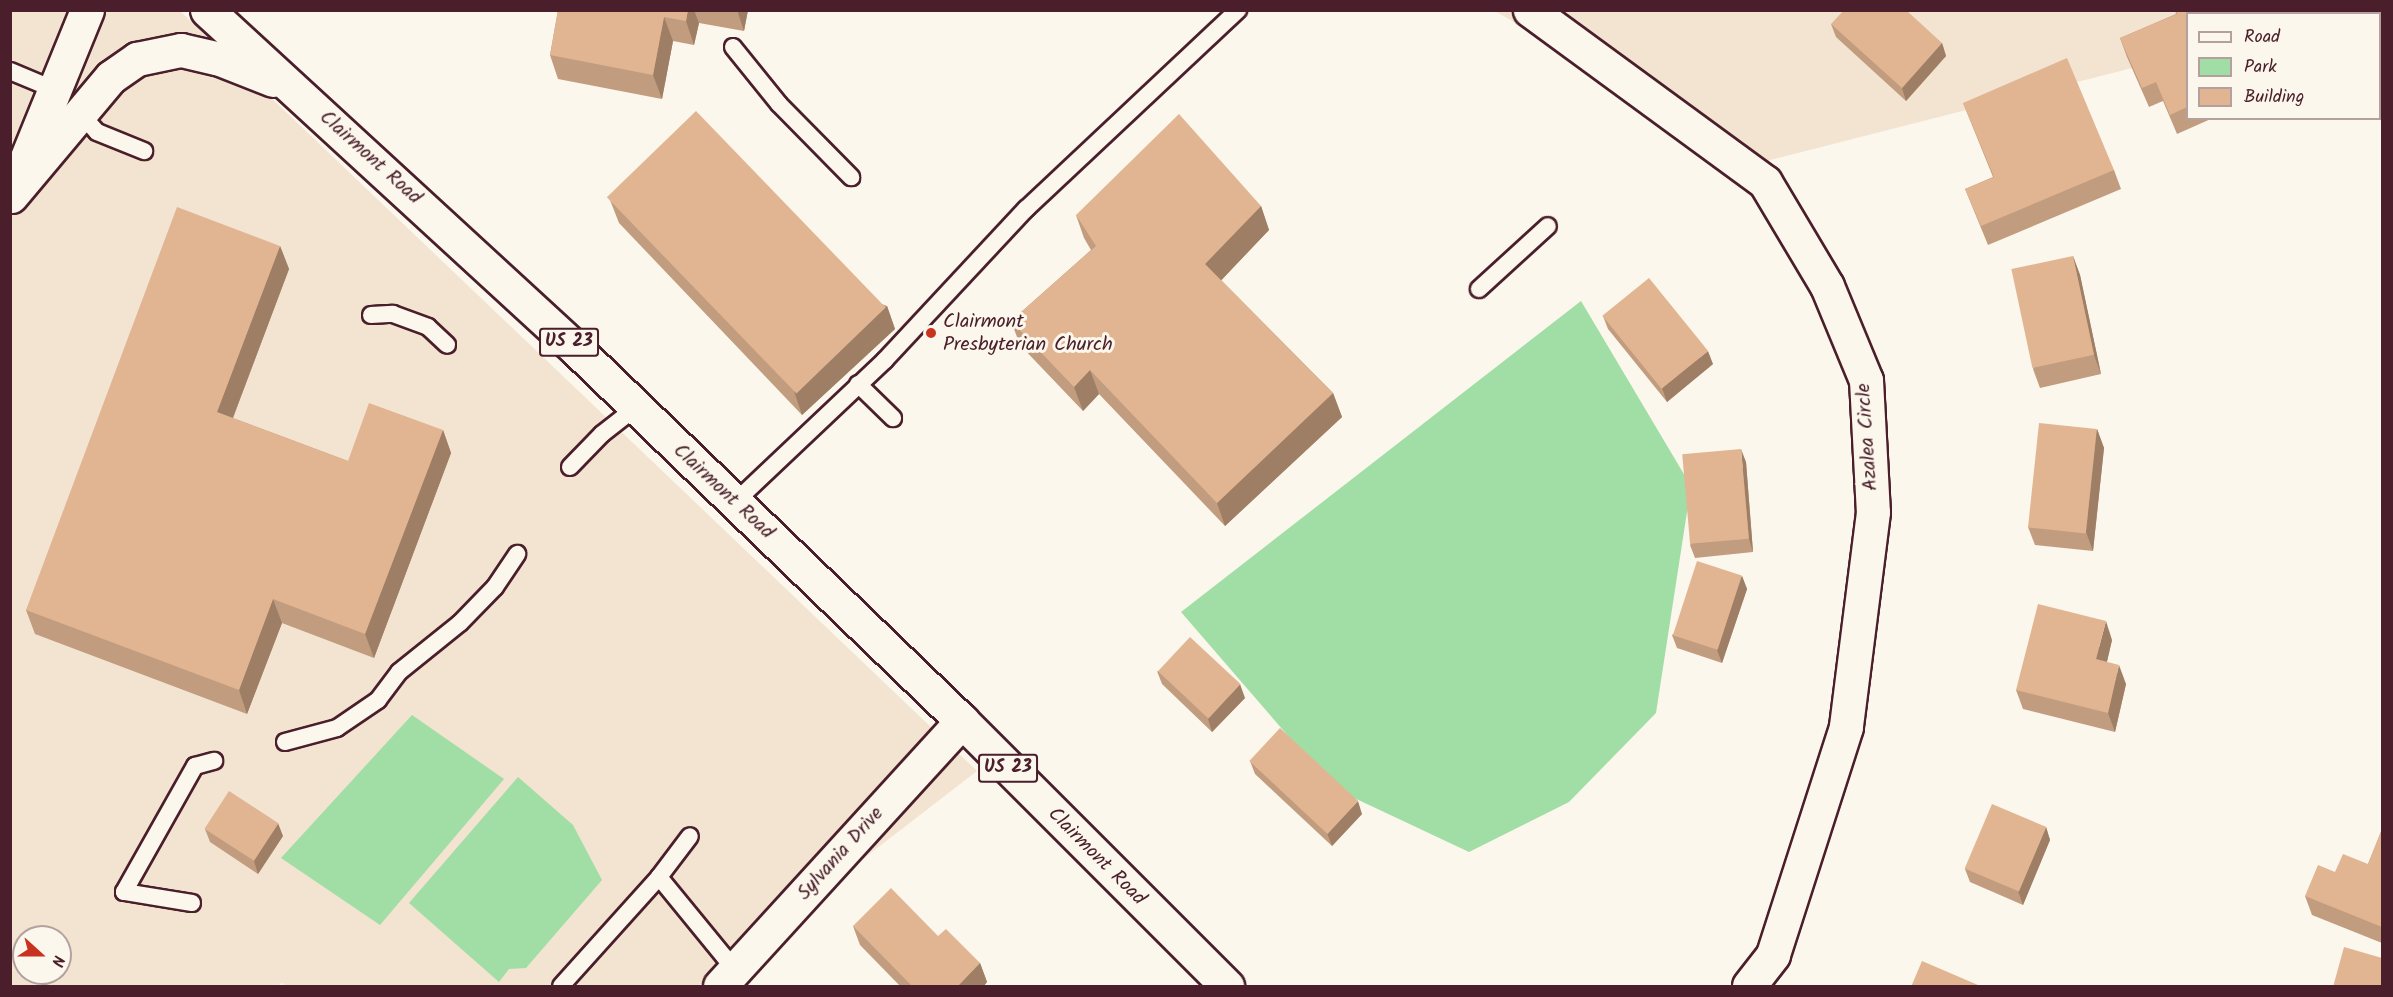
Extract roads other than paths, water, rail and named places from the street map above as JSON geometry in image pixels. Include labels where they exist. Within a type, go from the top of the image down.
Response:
[{"type":"main road","points":[[11,196],[87,10]]},
{"type":"main road","name":"Clairmont Road","points":[[207,10],[577,350],[634,409],[735,502],[962,721],[1227,987]]},
{"type":"main road","name":"Azalea Circle","points":[[1530,10],[1765,182],[1827,286],[1866,381],[1874,512],[1846,727],[1773,955],[1749,987]]},
{"type":"main road","points":[[11,196],[111,77],[137,59],[181,50],[218,58],[290,86]]},
{"type":"main road","name":"Sylvania Drive","points":[[727,978],[962,721]]},
{"type":"lane","points":[[735,502],[858,384],[1026,209],[1238,10]]},
{"type":"lane","points":[[733,47],[779,104],[851,177]]},
{"type":"lane","points":[[10,71],[54,89]]},
{"type":"lane","points":[[93,98],[88,122],[97,132],[144,151]]},
{"type":"lane","points":[[1479,289],[1548,226]]},
{"type":"lane","points":[[371,315],[393,314],[419,324],[447,345]]},
{"type":"lane","points":[[858,384],[893,418]]},
{"type":"lane","points":[[570,467],[602,434],[634,409]]},
{"type":"lane","points":[[285,742],[337,728],[378,700],[399,672],[460,623],[495,587],[517,554]]},
{"type":"lane","points":[[192,903],[124,892],[195,766],[214,761]]},
{"type":"lane","points":[[561,987],[659,878],[690,836]]},
{"type":"lane","points":[[659,878],[727,978]]},
{"type":"place","name":"Clairmont Presbyterian Church","points":[[931,333]]}]
